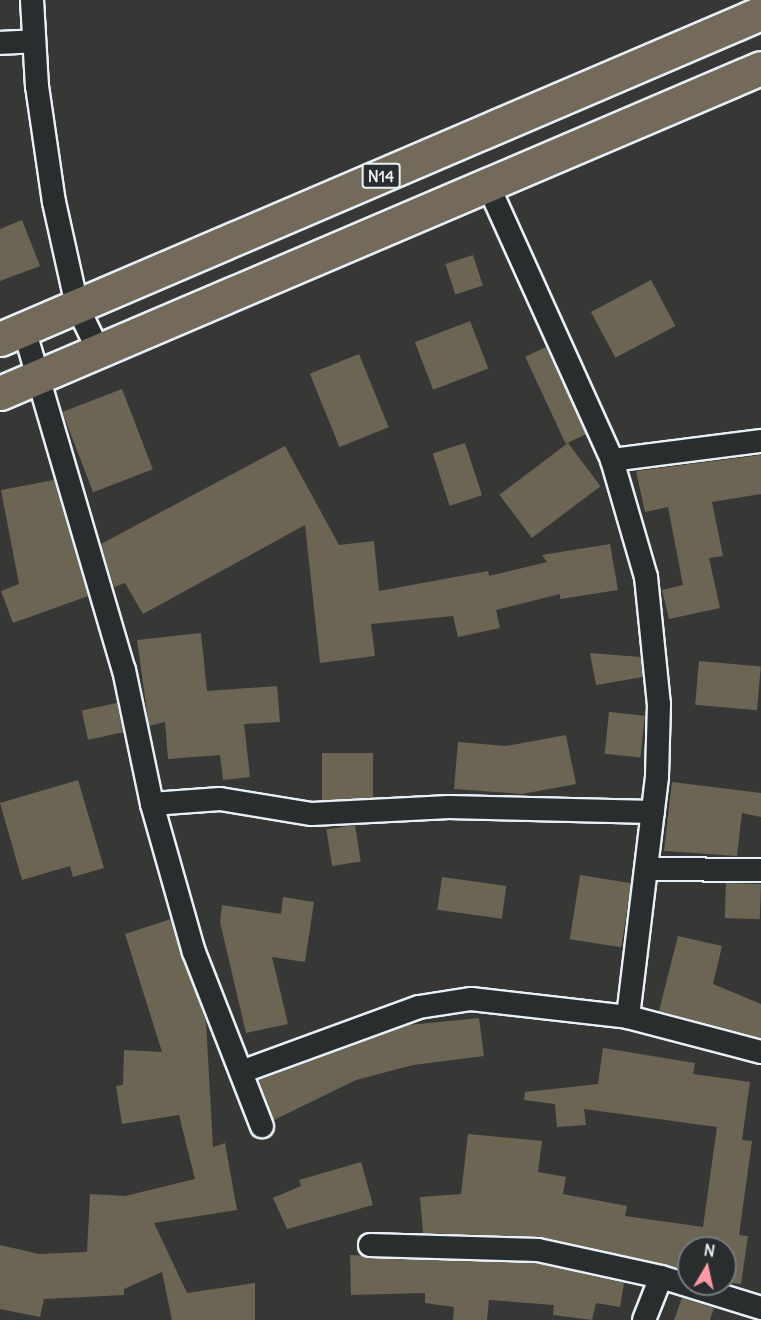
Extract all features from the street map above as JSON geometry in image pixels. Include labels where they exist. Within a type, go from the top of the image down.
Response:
[{"type":"main road","name":"N14","points":[[12,334],[761,13]]},
{"type":"main road","points":[[0,393],[761,68]]},
{"type":"street","points":[[32,0],[34,41],[54,202],[77,306],[99,352]]},
{"type":"street","points":[[0,44],[34,41]]},
{"type":"street","points":[[488,185],[612,460],[646,578],[659,704],[653,812],[628,1017]]},
{"type":"street","points":[[12,334],[40,376],[124,670],[152,804],[194,952],[262,1126]]},
{"type":"street","points":[[612,460],[761,441]]},
{"type":"street","points":[[152,804],[220,799],[312,814],[448,807],[653,812]]},
{"type":"street","points":[[646,869],[761,870]]},
{"type":"street","points":[[241,1072],[419,1007],[471,999],[628,1017],[761,1052]]},
{"type":"street","points":[[370,1245],[538,1250],[661,1277],[761,1308]]},
{"type":"street","points":[[644,1320],[661,1277]]},
{"type":"building","points":[[22,220],[40,266],[0,281],[0,229]]},
{"type":"building","points":[[473,255],[483,285],[455,294],[445,264]]},
{"type":"building","points":[[651,280],[675,326],[615,358],[591,312]]},
{"type":"building","points":[[470,321],[488,369],[433,390],[415,342]]},
{"type":"building","points":[[546,347],[587,434],[566,444],[525,357]]},
{"type":"building","points":[[359,354],[389,427],[339,447],[310,374]]},
{"type":"building","points":[[122,389],[153,469],[93,492],[62,412]]},
{"type":"building","points":[[465,443],[482,495],[450,506],[433,454]]},
{"type":"building","points":[[568,443],[600,486],[532,538],[499,495]]},
{"type":"building","points":[[285,446],[339,545],[374,541],[379,591],[488,571],[489,576],[547,562],[542,555],[610,544],[618,590],[560,599],[560,594],[496,610],[500,628],[458,637],[453,616],[371,624],[375,656],[320,663],[305,525],[143,614],[125,583],[114,587],[101,544]]},
{"type":"building","points":[[761,455],[761,494],[712,502],[723,556],[709,558],[720,608],[669,619],[662,590],[683,585],[668,507],[645,512],[636,471]]},
{"type":"building","points":[[54,480],[88,596],[13,623],[1,591],[19,584],[1,490]]},
{"type":"building","points":[[201,633],[207,691],[277,686],[280,722],[244,724],[250,777],[223,780],[220,755],[168,759],[165,722],[149,726],[137,640]]},
{"type":"building","points":[[590,653],[641,657],[643,677],[596,685]]},
{"type":"building","points":[[699,661],[761,666],[757,710],[695,705]]},
{"type":"building","points":[[117,703],[123,732],[88,740],[82,710]]},
{"type":"building","points":[[609,712],[645,716],[640,758],[605,754]]},
{"type":"building","points":[[566,735],[576,784],[522,794],[454,789],[458,742],[506,746]]},
{"type":"building","points":[[322,753],[373,753],[373,800],[322,800]]},
{"type":"building","points":[[78,780],[104,868],[73,877],[70,866],[22,880],[0,803]]},
{"type":"building","points":[[672,782],[761,793],[761,817],[742,813],[737,856],[664,851]]},
{"type":"building","points":[[355,825],[361,862],[332,866],[326,830]]},
{"type":"building","points":[[580,875],[631,883],[621,947],[570,939]]},
{"type":"building","points":[[442,877],[506,886],[502,919],[437,910]]},
{"type":"building","points":[[726,883],[761,884],[760,919],[725,918]]},
{"type":"building","points":[[283,897],[314,902],[305,962],[272,957],[288,1024],[246,1033],[220,922],[222,905],[281,914]]},
{"type":"building","points":[[171,919],[206,1022],[213,1147],[225,1143],[237,1210],[154,1223],[187,1293],[255,1283],[255,1320],[172,1320],[162,1272],[124,1289],[124,1295],[44,1299],[40,1317],[0,1309],[0,1245],[39,1254],[87,1252],[90,1194],[125,1196],[195,1179],[179,1115],[122,1124],[116,1086],[123,1085],[124,1050],[162,1052],[125,934]]},
{"type":"building","points":[[678,936],[722,946],[713,984],[761,1004],[761,1038],[659,1011]]},
{"type":"building","points":[[479,1018],[484,1056],[413,1065],[356,1080],[274,1120],[259,1080],[409,1025]]},
{"type":"building","points":[[603,1048],[695,1063],[693,1074],[750,1082],[742,1140],[752,1141],[739,1235],[748,1236],[741,1284],[737,1284],[737,1236],[677,1236],[677,1269],[541,1237],[423,1233],[420,1197],[461,1194],[468,1134],[542,1141],[538,1172],[566,1177],[563,1194],[627,1206],[625,1216],[703,1227],[717,1127],[584,1109],[586,1125],[557,1127],[555,1104],[524,1100],[525,1092],[598,1084]]},
{"type":"building","points":[[361,1162],[373,1205],[287,1229],[273,1198],[301,1186],[299,1180]]},
{"type":"building","points":[[350,1255],[536,1263],[624,1283],[620,1307],[596,1303],[592,1320],[553,1315],[554,1305],[489,1300],[487,1320],[453,1320],[454,1307],[425,1303],[425,1293],[351,1295]]},
{"type":"building","points":[[682,1298],[714,1308],[710,1320],[674,1320]]}]
